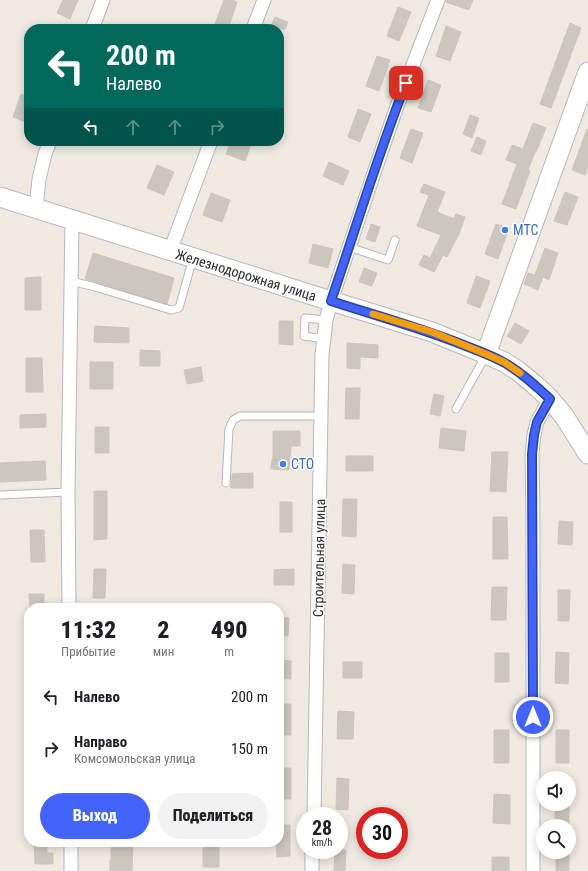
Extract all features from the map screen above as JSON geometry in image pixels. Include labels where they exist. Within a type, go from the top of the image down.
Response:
[{"type":"main road","points":[[486,354],[588,72]]},
{"type":"main road","name":"Железнодорожная улица","points":[[0,197],[432,332],[486,354],[504,362],[518,371],[550,399],[564,416],[588,454]]},
{"type":"street","points":[[94,24],[103,0]]},
{"type":"street","points":[[255,24],[264,0]]},
{"type":"street","name":"Строительная улица","points":[[314,807],[322,354],[326,320],[393,116],[438,0]]},
{"type":"street","points":[[36,209],[39,179],[48,146]]},
{"type":"street","points":[[170,251],[209,146]]},
{"type":"street","points":[[69,603],[68,492],[72,220]]},
{"type":"street","points":[[533,871],[532,454],[537,422],[550,399]]},
{"type":"street","points":[[71,847],[71,871]]},
{"type":"street","points":[[312,859],[312,871]]},
{"type":"lane","points":[[349,247],[388,260],[395,240]]},
{"type":"lane","points":[[71,281],[171,310],[179,308],[193,258]]},
{"type":"lane","points":[[324,339],[304,336],[305,318],[326,320]]},
{"type":"lane","points":[[456,409],[486,354]]},
{"type":"lane","points":[[226,483],[229,429],[233,420],[240,416],[322,416]]},
{"type":"lane","points":[[0,494],[68,492]]},
{"type":"building","points":[[63,0],[78,0],[70,19],[57,13]]},
{"type":"building","points":[[224,0],[232,0],[237,2],[230,24],[215,24]]},
{"type":"building","points":[[446,0],[473,0],[469,10],[446,2]]},
{"type":"building","points":[[398,7],[411,12],[399,41],[387,36]]},
{"type":"building","points":[[275,17],[288,22],[285,29],[284,24],[272,24]]},
{"type":"building","points":[[570,23],[581,28],[551,108],[540,104]]},
{"type":"building","points":[[446,26],[461,32],[450,61],[436,56]]},
{"type":"building","points":[[377,56],[390,60],[379,91],[366,86]]},
{"type":"building","points":[[428,80],[441,85],[431,112],[418,108]]},
{"type":"building","points":[[21,94],[24,95],[24,121],[13,117]]},
{"type":"building","points":[[358,109],[371,114],[360,142],[348,137]]},
{"type":"building","points":[[470,115],[479,118],[472,138],[463,134]]},
{"type":"building","points":[[533,123],[546,128],[528,170],[530,171],[516,209],[502,204],[517,164],[506,160],[512,145],[523,149]]},
{"type":"building","points":[[411,129],[423,133],[412,163],[400,158]]},
{"type":"building","points":[[587,129],[588,167],[585,175],[572,170]]},
{"type":"building","points":[[477,137],[486,141],[481,155],[471,151]]},
{"type":"building","points":[[229,146],[250,146],[245,161],[226,154]]},
{"type":"building","points":[[329,162],[349,171],[343,185],[323,176]]},
{"type":"building","points":[[157,165],[174,172],[164,195],[147,188]]},
{"type":"building","points":[[424,184],[445,192],[437,212],[454,219],[456,214],[465,217],[459,234],[447,257],[443,255],[434,272],[419,265],[424,255],[430,258],[441,235],[417,226],[429,195],[420,192]]},
{"type":"building","points":[[565,192],[578,197],[567,225],[554,221]]},
{"type":"building","points":[[211,193],[230,200],[222,222],[203,215]]},
{"type":"building","points":[[371,224],[380,227],[375,242],[366,239]]},
{"type":"building","points":[[496,224],[509,228],[498,259],[485,254]]},
{"type":"building","points":[[313,244],[333,249],[328,268],[309,263]]},
{"type":"building","points":[[545,248],[558,253],[549,280],[543,277],[538,290],[524,284],[528,273],[535,275]]},
{"type":"building","points":[[93,253],[174,278],[167,304],[85,279]]},
{"type":"building","points":[[364,268],[377,273],[372,286],[359,282]]},
{"type":"building","points":[[476,276],[490,281],[480,308],[467,303]]},
{"type":"building","points":[[41,277],[41,310],[25,310],[25,278]]},
{"type":"building","points":[[279,321],[293,321],[293,345],[279,344]]},
{"type":"building","points":[[515,323],[529,331],[521,344],[507,336]]},
{"type":"building","points":[[95,326],[129,328],[129,343],[94,342]]},
{"type":"building","points":[[347,343],[378,345],[378,358],[360,357],[360,369],[347,368]]},
{"type":"building","points":[[140,350],[160,351],[160,366],[140,366]]},
{"type":"building","points":[[26,358],[42,358],[43,392],[26,392]]},
{"type":"building","points":[[90,362],[113,362],[113,389],[90,389]]},
{"type":"building","points":[[201,367],[203,381],[187,384],[184,370]]},
{"type":"building","points":[[346,388],[360,388],[359,419],[345,419]]},
{"type":"building","points":[[434,394],[444,396],[440,416],[430,414]]},
{"type":"building","points":[[46,414],[46,427],[20,428],[20,415]]},
{"type":"building","points":[[95,427],[109,427],[109,453],[95,453]]},
{"type":"building","points":[[441,428],[466,431],[464,451],[439,448]]},
{"type":"building","points":[[273,431],[300,431],[300,446],[291,446],[289,470],[271,469],[273,459]]},
{"type":"building","points":[[492,452],[508,452],[506,492],[490,491]]},
{"type":"building","points":[[346,456],[373,456],[373,471],[346,471]]},
{"type":"building","points":[[45,461],[46,480],[0,482],[0,463]]},
{"type":"building","points":[[253,473],[253,488],[231,488],[232,474]]},
{"type":"building","points":[[94,491],[107,491],[107,539],[94,540]]},
{"type":"building","points":[[343,499],[357,499],[356,537],[342,536]]},
{"type":"building","points":[[280,502],[292,502],[292,532],[280,532]]},
{"type":"building","points":[[493,517],[507,517],[508,559],[493,559]]},
{"type":"building","points":[[559,521],[573,522],[572,545],[558,544]]},
{"type":"building","points":[[30,530],[44,530],[45,562],[31,562]]},
{"type":"building","points":[[343,564],[355,565],[354,594],[342,593]]},
{"type":"building","points":[[94,569],[106,569],[105,598],[93,598]]},
{"type":"building","points":[[294,569],[294,585],[274,585],[274,570]]},
{"type":"building","points":[[492,587],[507,587],[506,620],[491,620]]},
{"type":"building","points":[[558,590],[570,590],[569,621],[558,621]]},
{"type":"building","points":[[29,594],[44,594],[44,603],[30,603]]},
{"type":"building","points":[[284,618],[289,618],[288,636],[284,636]]},
{"type":"building","points":[[556,652],[569,653],[568,684],[555,683]]},
{"type":"building","points":[[495,653],[509,653],[509,682],[495,682]]},
{"type":"building","points":[[284,660],[291,661],[291,679],[284,678]]},
{"type":"building","points":[[343,662],[362,662],[362,678],[343,678]]},
{"type":"building","points":[[284,704],[291,704],[291,735],[284,735]]},
{"type":"building","points":[[338,711],[354,712],[353,739],[337,739]]},
{"type":"building","points":[[494,730],[509,730],[509,763],[494,763]]},
{"type":"building","points":[[556,730],[569,730],[569,763],[556,763]]},
{"type":"building","points":[[284,768],[291,768],[291,799],[284,799]]},
{"type":"building","points":[[337,778],[349,779],[348,810],[348,807],[336,807]]},
{"type":"building","points":[[494,794],[510,795],[510,824],[493,823]]},
{"type":"building","points":[[555,811],[569,811],[569,819],[555,819]]},
{"type":"building","points":[[284,825],[290,825],[290,856],[277,857],[276,847],[284,847]]},
{"type":"building","points":[[34,847],[47,847],[47,853],[53,853],[53,864],[35,864]]},
{"type":"building","points":[[111,847],[133,847],[132,871],[110,871]]},
{"type":"building","points":[[203,847],[219,847],[219,867],[203,867]]},
{"type":"building","points":[[492,857],[509,857],[509,871],[492,871]]},
{"type":"building","points":[[335,859],[346,859],[345,871],[334,871]]},
{"type":"building","points":[[556,859],[569,859],[569,871],[556,871]]},
{"type":"slow traffic","points":[[373,314],[432,332],[504,362],[520,373]]},
{"type":"place","name":"МТС","points":[[505,230]]},
{"type":"place","name":"СТО","points":[[283,464]]},
{"type":"route","points":[[406,83],[331,301],[432,332],[504,362],[518,371],[550,399],[537,422],[532,454],[533,717]]}]
